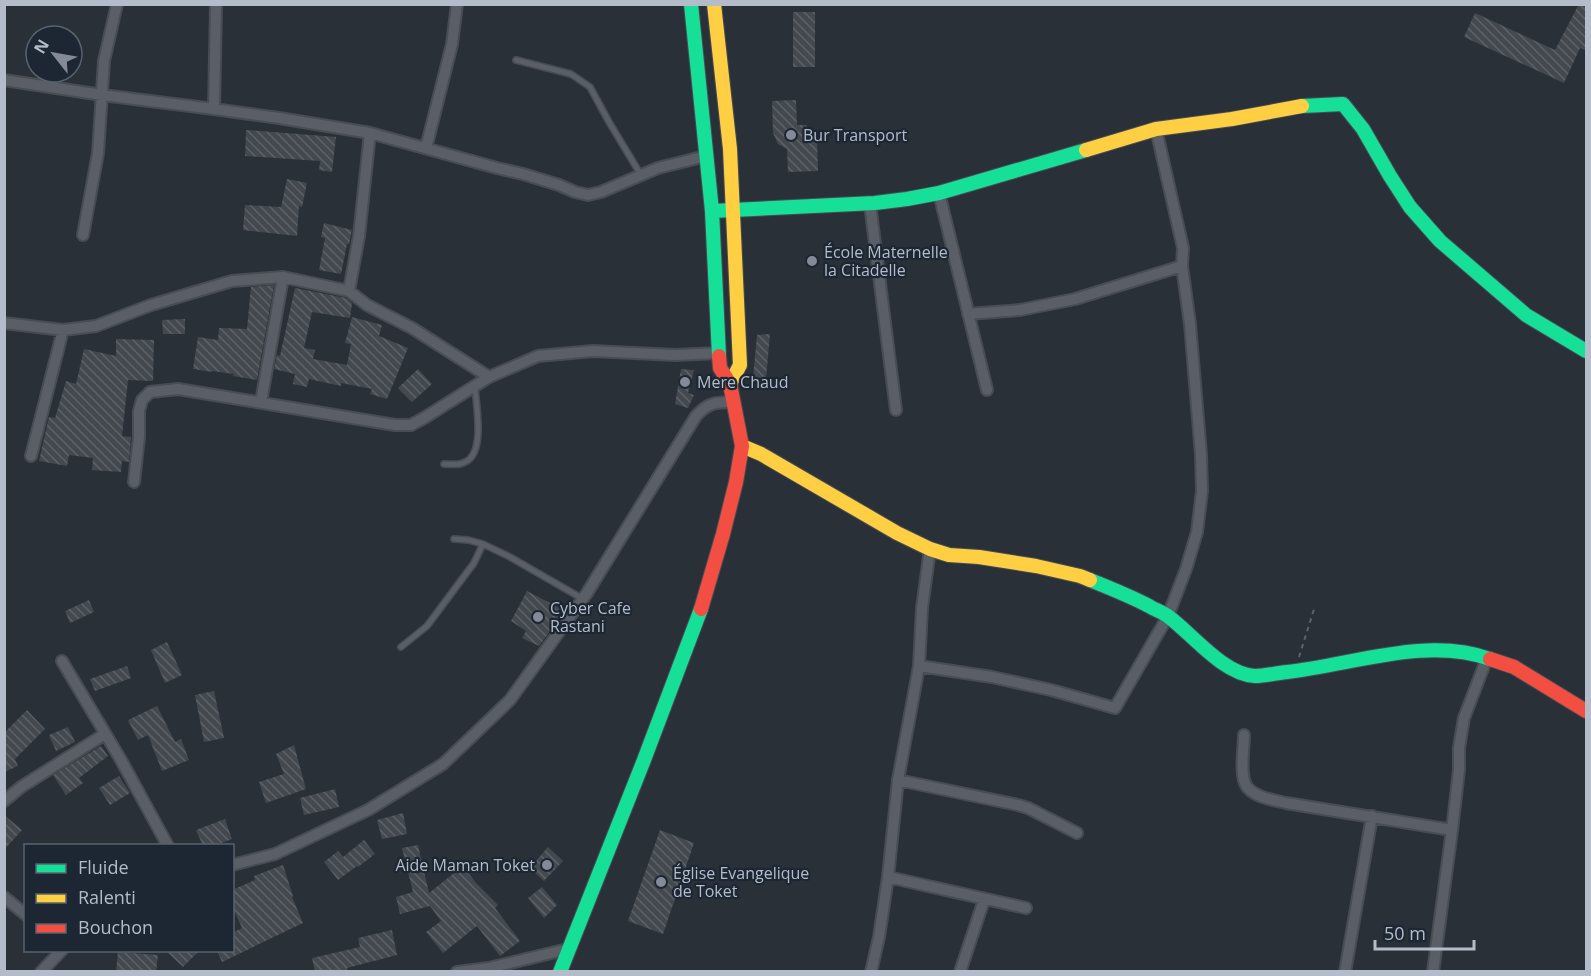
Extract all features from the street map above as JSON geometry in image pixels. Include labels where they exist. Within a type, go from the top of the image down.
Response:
[{"type":"street","points":[[83,235],[98,153],[104,61],[117,4]]},
{"type":"street","points":[[214,108],[216,4]]},
{"type":"street","points":[[426,148],[452,44],[458,4]]},
{"type":"street","points":[[560,972],[706,595],[736,483],[742,446],[730,384],[720,368],[712,211],[691,4]]},
{"type":"street","points":[[714,4],[730,149],[740,365],[730,384]]},
{"type":"street","points":[[4,80],[102,95],[214,108],[370,133],[523,174],[588,195],[601,192],[658,168],[706,156]]},
{"type":"street","points":[[712,211],[870,204],[912,199],[1156,129],[1328,103],[1343,104],[1363,129],[1410,207],[1440,241],[1526,315],[1587,351]]},
{"type":"street","points":[[919,666],[992,677],[1051,690],[1115,708],[1168,616],[1197,532],[1202,491],[1198,404],[1182,266],[1183,248],[1156,129]]},
{"type":"street","points":[[349,291],[359,236],[370,133]]},
{"type":"street","points":[[939,193],[987,390]]},
{"type":"street","points":[[870,204],[896,410]]},
{"type":"street","points":[[968,314],[1020,310],[1075,298],[1182,266]]},
{"type":"street","points":[[261,402],[283,277]]},
{"type":"street","points":[[4,323],[63,330],[96,326],[151,304],[232,281],[283,277],[349,291],[489,377]]},
{"type":"street","points":[[31,456],[63,330]]},
{"type":"street","points":[[134,482],[139,437],[139,411],[142,400],[150,392],[178,389],[395,425],[411,425],[474,385],[538,356],[593,351],[675,355],[719,353]]},
{"type":"street","points":[[234,865],[275,854],[368,810],[443,764],[510,700],[583,599],[696,416],[704,407],[716,402],[732,402]]},
{"type":"street","points":[[742,446],[761,454],[930,549],[949,555],[1036,566],[1080,576],[1125,594],[1168,616],[1210,654],[1236,670],[1253,676],[1314,669],[1409,651],[1442,649],[1477,654],[1514,667],[1587,711]]},
{"type":"street","points":[[871,972],[888,877],[898,780],[919,666],[922,608],[930,549]]},
{"type":"street","points":[[1433,972],[1464,718],[1487,658]]},
{"type":"street","points":[[62,661],[121,760],[167,844]]},
{"type":"street","points":[[4,801],[21,787],[105,734]]},
{"type":"street","points":[[1244,735],[1243,773],[1247,786],[1261,796],[1286,803],[1452,830]]},
{"type":"street","points":[[898,780],[1018,805],[1077,833]]},
{"type":"street","points":[[1345,972],[1372,816]]},
{"type":"street","points":[[888,877],[1026,909]]},
{"type":"street","points":[[4,897],[24,913]]},
{"type":"street","points":[[960,972],[984,900]]},
{"type":"street","points":[[457,972],[489,968],[568,949]]},
{"type":"street","points":[[41,972],[61,952]]},
{"type":"lane","points":[[516,60],[571,74],[590,87],[641,175]]},
{"type":"lane","points":[[444,464],[457,465],[467,462],[477,447],[474,385]]},
{"type":"lane","points":[[454,539],[483,544],[510,556],[583,599]]},
{"type":"lane","points":[[401,647],[427,626],[474,563],[483,544]]},
{"type":"path","points":[[1294,671],[1315,606]]},
{"type":"building","points":[[1579,4],[1587,4],[1587,51],[1580,48],[1564,83],[1464,37],[1475,13],[1555,50]]},
{"type":"building","points":[[793,12],[815,12],[815,67],[793,67]]},
{"type":"building","name":"Bur Transport","points":[[796,100],[797,125],[807,125],[807,138],[817,138],[818,171],[788,172],[787,149],[778,144],[773,133],[772,101]]},
{"type":"building","points":[[246,130],[336,137],[332,172],[319,170],[320,161],[245,156]]},
{"type":"building","points":[[287,179],[307,183],[302,207],[299,206],[297,236],[243,230],[245,205],[281,207]]},
{"type":"building","points":[[324,223],[352,230],[341,274],[319,270],[325,238],[321,237]]},
{"type":"building","points":[[274,285],[257,380],[233,376],[234,374],[193,369],[198,337],[218,340],[219,328],[247,329],[251,287]]},
{"type":"building","points":[[295,288],[346,298],[352,303],[350,318],[312,312],[304,348],[315,350],[313,359],[347,365],[351,344],[345,343],[352,317],[382,325],[379,336],[408,348],[387,399],[370,394],[372,389],[341,383],[341,386],[309,379],[307,387],[293,384],[295,374],[274,369],[277,355],[280,356]]},
{"type":"building","points":[[185,319],[185,334],[163,334],[162,320]]},
{"type":"building","points":[[770,334],[765,390],[752,389],[757,335]]},
{"type":"building","points":[[116,339],[154,340],[153,381],[128,380],[122,436],[131,437],[129,462],[122,461],[121,472],[92,470],[93,458],[69,455],[67,466],[39,461],[49,417],[55,418],[66,381],[76,384],[84,349],[116,356]]},
{"type":"building","points":[[418,369],[432,384],[412,402],[398,388]]},
{"type":"building","name":"Mere Chaud","points":[[681,369],[694,370],[688,393],[694,395],[688,408],[675,404]]},
{"type":"building","name":"Cyber Cafe Rastani","points":[[527,591],[565,611],[539,646],[522,638],[526,631],[511,621]]},
{"type":"building","points":[[89,600],[94,612],[70,623],[65,611]]},
{"type":"building","points":[[167,642],[182,675],[165,683],[151,650]]},
{"type":"building","points":[[127,666],[131,678],[95,691],[90,679]]},
{"type":"building","points":[[214,691],[224,738],[204,742],[195,695]]},
{"type":"building","points":[[157,706],[175,742],[181,739],[189,760],[162,771],[148,735],[138,740],[128,720]]},
{"type":"building","points":[[27,710],[45,729],[15,759],[18,766],[4,772],[4,733]]},
{"type":"building","points":[[68,727],[75,742],[56,751],[49,735]]},
{"type":"building","points":[[294,745],[306,789],[266,803],[259,782],[284,774],[276,754]]},
{"type":"building","points":[[101,746],[108,756],[79,778],[83,783],[66,795],[53,775]]},
{"type":"building","points":[[119,776],[130,793],[110,805],[99,788]]},
{"type":"building","points":[[335,789],[339,807],[304,815],[300,798]]},
{"type":"building","points":[[403,813],[407,834],[382,839],[377,820]]},
{"type":"building","points":[[4,815],[22,830],[4,850]]},
{"type":"building","points":[[225,819],[232,839],[219,844],[202,844],[196,830]]},
{"type":"building","name":"Église Evangelique de Toket","points":[[660,830],[694,843],[663,934],[628,921]]},
{"type":"building","points":[[364,840],[375,854],[338,880],[324,862],[338,851],[343,857]]},
{"type":"building","points":[[418,845],[429,893],[463,866],[498,905],[495,908],[520,941],[500,956],[477,926],[443,953],[426,932],[441,921],[430,906],[400,914],[396,897],[413,892],[402,848]]},
{"type":"building","name":"Aide Maman Toket","points":[[548,847],[563,861],[544,881],[530,868]]},
{"type":"building","points":[[283,865],[292,897],[303,923],[222,962],[217,952],[234,952],[234,932],[242,928],[234,910],[234,889],[255,880],[254,876]]},
{"type":"building","points":[[542,887],[557,905],[544,918],[528,898]]},
{"type":"building","points":[[392,930],[397,955],[347,968],[348,972],[315,972],[312,958],[360,947],[358,938]]},
{"type":"building","points":[[118,952],[158,955],[156,972],[116,971]]},
{"type":"building","points":[[167,952],[198,952],[183,967]]},
{"type":"traffic: fast","points":[[691,4],[712,211],[719,356]]},
{"type":"traffic: fast","points":[[1302,106],[1343,104],[1363,129],[1410,207],[1440,241],[1526,315],[1586,351]]},
{"type":"traffic: fast","points":[[712,211],[875,203],[907,199],[939,193],[1086,150]]},
{"type":"traffic: fast","points":[[1090,580],[1127,595],[1164,614],[1220,661],[1243,674],[1267,675],[1415,651],[1440,650],[1490,659]]},
{"type":"traffic: fast","points":[[560,972],[701,609]]},
{"type":"traffic: slow","points":[[714,4],[730,149],[740,365],[730,384]]},
{"type":"traffic: slow","points":[[1086,150],[1156,129],[1232,119],[1302,106]]},
{"type":"traffic: slow","points":[[742,446],[761,454],[897,533],[930,549],[949,555],[1036,566],[1090,580]]},
{"type":"traffic: jam","points":[[701,609],[723,534],[742,446],[730,384],[720,368],[719,356]]},
{"type":"traffic: jam","points":[[1490,659],[1514,667],[1586,711]]},
{"type":"place","name":"Bur Transport","points":[[791,135]]},
{"type":"place","name":"École Maternelle la Citadelle","points":[[812,261]]},
{"type":"place","name":"Mere Chaud","points":[[685,382]]},
{"type":"place","name":"Cyber Cafe Rastani","points":[[538,617]]},
{"type":"place","name":"Aide Maman Toket","points":[[547,865]]},
{"type":"place","name":"Église Evangelique de Toket","points":[[661,882]]}]
